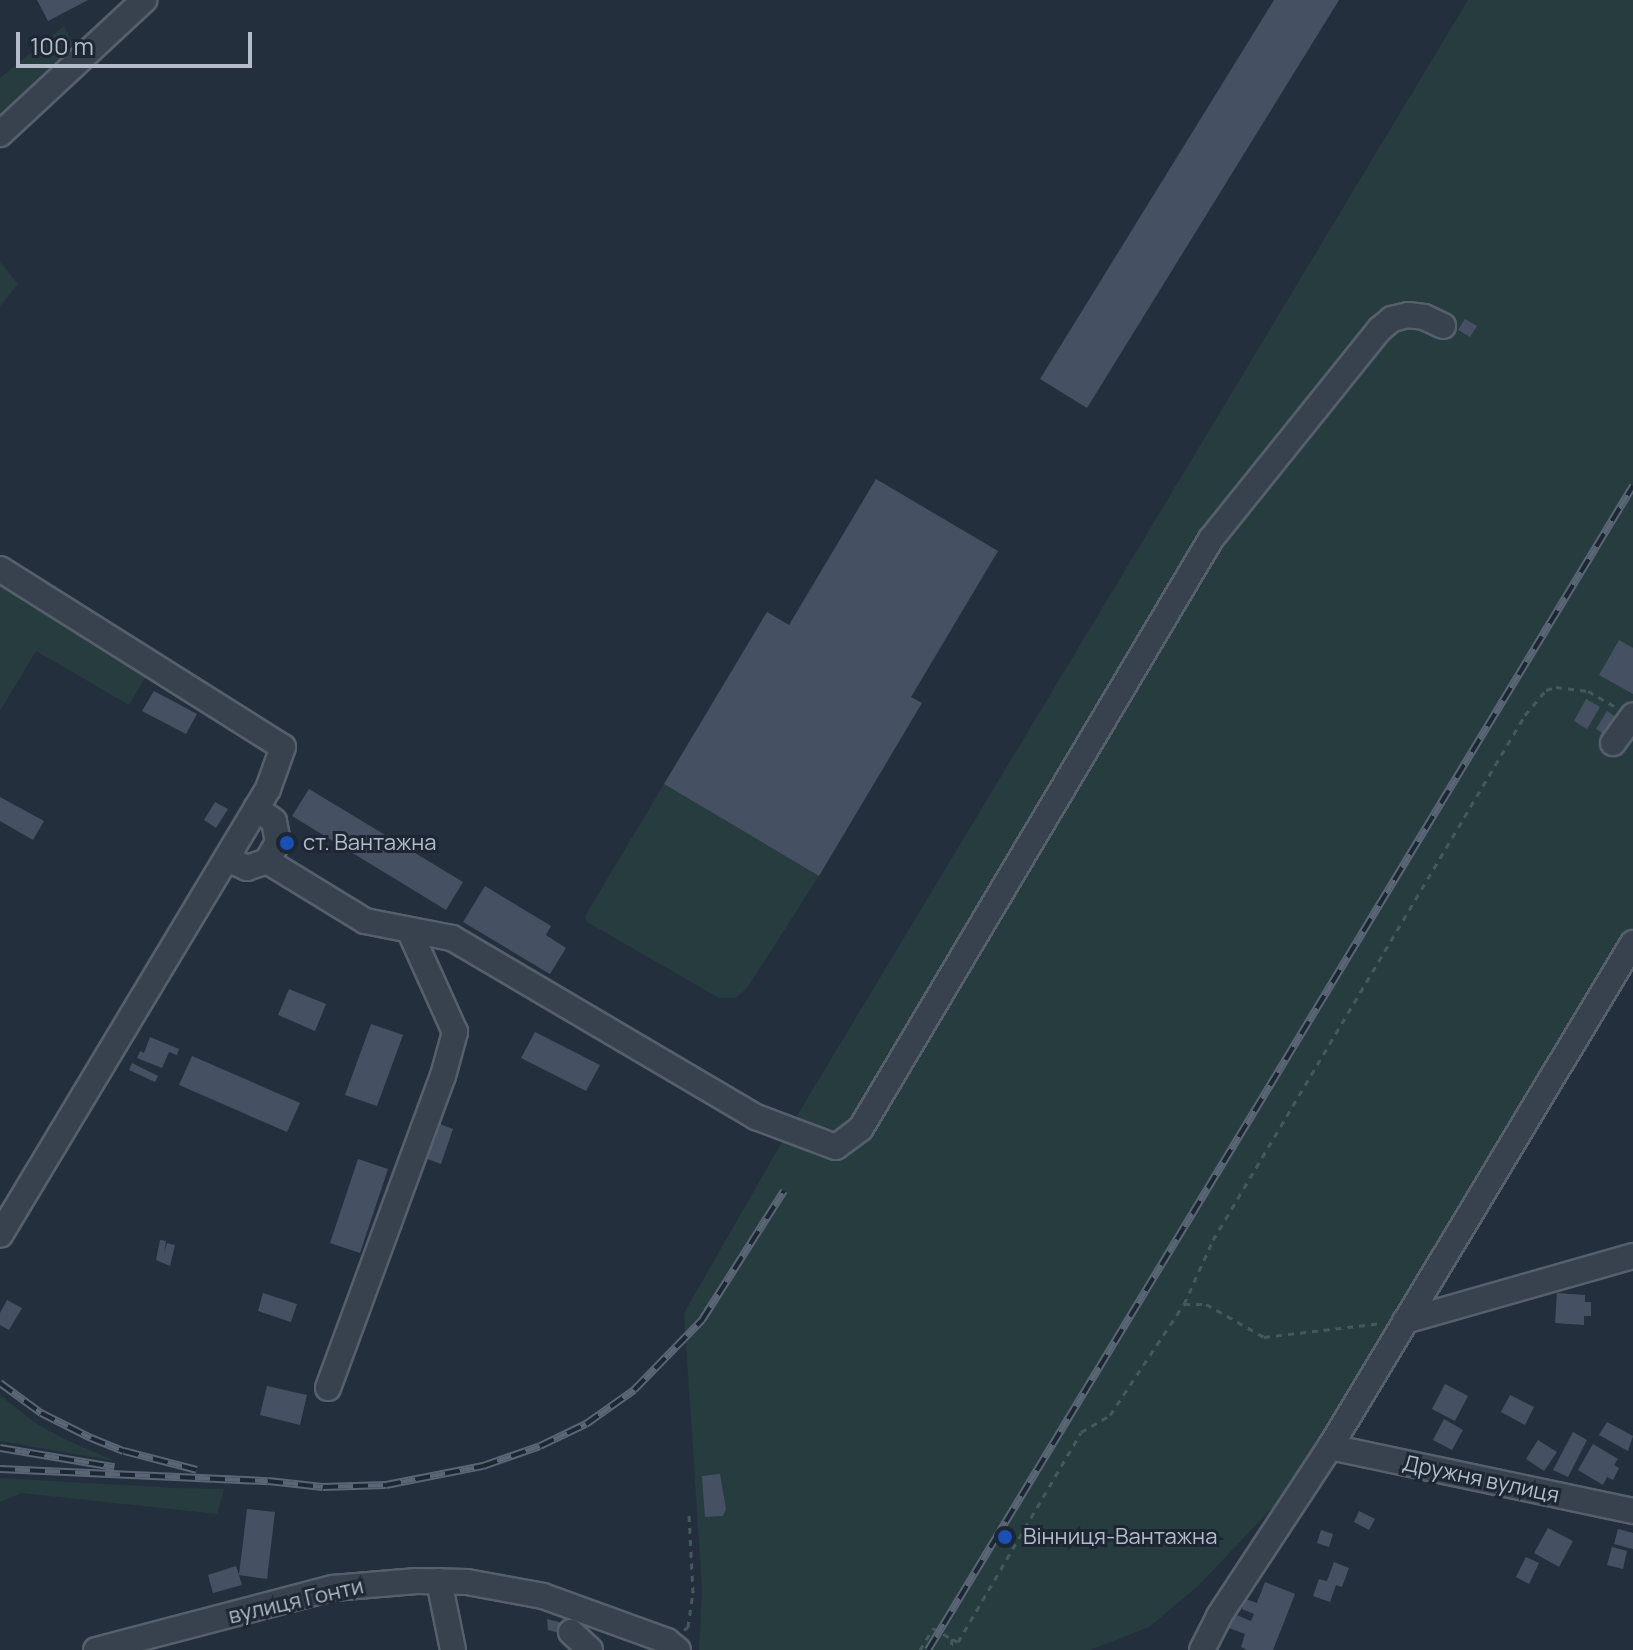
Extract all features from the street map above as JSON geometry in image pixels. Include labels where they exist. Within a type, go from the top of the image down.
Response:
[{"type":"street","points":[[0,134],[144,0]]},
{"type":"street","points":[[267,861],[365,921],[452,938],[756,1117],[836,1147],[861,1128],[1211,539],[1380,329],[1392,319],[1408,315],[1424,317],[1443,326]]},
{"type":"street","points":[[0,569],[283,747],[262,798],[227,859],[0,1235]]},
{"type":"street","points":[[1613,743],[1632,716]]},
{"type":"street","points":[[227,859],[247,868],[267,861],[278,842],[274,821],[262,798]]},
{"type":"street","points":[[328,1388],[443,1076],[455,1032],[410,932]]},
{"type":"street","points":[[1202,1650],[1219,1616],[1330,1447],[1633,943]]},
{"type":"street","points":[[1405,1321],[1633,1256]]},
{"type":"street","name":"Дружня вулиця","points":[[1330,1447],[1633,1511]]},
{"type":"street","name":"вулиця Гонти","points":[[96,1650],[333,1588],[395,1581],[497,1586],[543,1596],[673,1645]]},
{"type":"street","points":[[439,1581],[453,1650]]},
{"type":"street","points":[[571,1632],[590,1650]]},
{"type":"path","points":[[920,1650],[933,1628],[958,1642],[1081,1432],[1110,1415],[1184,1304],[1213,1240],[1525,715],[1546,690],[1556,687],[1588,691],[1632,716]]},
{"type":"path","points":[[1184,1304],[1206,1304],[1264,1337],[1405,1321]]},
{"type":"path","points":[[673,1645],[688,1627],[693,1593],[689,1514]]},
{"type":"path","points":[[951,1650],[952,1639]]},
{"type":"green space","points":[[1468,0],[1633,0],[1633,943],[1330,1447],[1199,1585],[1149,1627],[1090,1650],[699,1650],[702,1588],[684,1313],[798,1114]]},
{"type":"green space","points":[[64,26],[76,51],[0,114],[0,78]]},
{"type":"green space","points":[[0,262],[18,284],[0,306]]},
{"type":"green space","points":[[0,569],[153,665],[129,705],[36,651],[0,711]]},
{"type":"green space","points":[[664,784],[819,876],[747,988],[736,998],[719,998],[587,922],[585,916]]},
{"type":"green space","points":[[0,1395],[34,1422],[115,1461],[0,1441]]},
{"type":"green space","points":[[0,1478],[224,1489],[217,1514],[22,1493],[0,1502]]},
{"type":"building","points":[[37,0],[88,0],[48,21]]},
{"type":"building","points":[[1274,0],[1339,0],[1087,408],[1040,379]]},
{"type":"building","points":[[1465,319],[1477,326],[1470,337],[1458,330]]},
{"type":"building","points":[[876,479],[998,551],[911,697],[922,703],[819,876],[664,784],[767,612],[789,625]]},
{"type":"building","points":[[1619,640],[1633,648],[1633,694],[1599,675]]},
{"type":"building","points":[[154,691],[197,714],[186,734],[142,711]]},
{"type":"building","points":[[1586,699],[1600,707],[1587,729],[1574,721]]},
{"type":"building","points":[[1607,711],[1620,720],[1608,737],[1596,729]]},
{"type":"building","points":[[309,789],[463,882],[446,910],[292,816]]},
{"type":"building","points":[[0,797],[44,821],[33,840],[0,821]]},
{"type":"building","points":[[215,802],[228,809],[216,828],[204,820]]},
{"type":"building","points":[[485,886],[551,926],[546,935],[566,948],[550,974],[463,922]]},
{"type":"building","points":[[289,989],[326,1004],[315,1031],[278,1015]]},
{"type":"building","points":[[371,1024],[403,1035],[377,1106],[345,1095]]},
{"type":"building","points":[[535,1032],[600,1065],[586,1091],[521,1058]]},
{"type":"building","points":[[150,1037],[179,1049],[177,1055],[169,1052],[162,1068],[137,1058],[140,1051],[144,1053]]},
{"type":"building","points":[[192,1056],[300,1103],[287,1132],[179,1085]]},
{"type":"building","points":[[132,1063],[158,1076],[155,1082],[129,1070]]},
{"type":"building","points":[[437,1123],[453,1129],[441,1164],[425,1158]]},
{"type":"building","points":[[358,1159],[388,1169],[360,1253],[330,1243]]},
{"type":"building","points":[[160,1240],[166,1241],[164,1254],[167,1243],[175,1245],[170,1266],[156,1260]]},
{"type":"building","points":[[263,1293],[297,1304],[291,1322],[258,1311]]},
{"type":"building","points":[[1557,1293],[1585,1295],[1585,1302],[1591,1302],[1591,1316],[1584,1316],[1584,1325],[1555,1323]]},
{"type":"building","points":[[7,1300],[22,1308],[9,1330],[0,1325],[0,1313]]},
{"type":"building","points":[[1445,1384],[1468,1396],[1455,1421],[1432,1409]]},
{"type":"building","points":[[267,1386],[307,1395],[300,1425],[260,1415]]},
{"type":"building","points":[[1510,1395],[1534,1407],[1525,1425],[1501,1412]]},
{"type":"building","points":[[1444,1419],[1463,1430],[1452,1450],[1433,1440]]},
{"type":"building","points":[[1607,1422],[1633,1436],[1628,1451],[1599,1435]]},
{"type":"building","points":[[1573,1432],[1587,1440],[1568,1477],[1553,1470]]},
{"type":"building","points":[[1538,1440],[1557,1452],[1544,1471],[1526,1459]]},
{"type":"building","points":[[1593,1444],[1618,1459],[1614,1465],[1619,1468],[1613,1480],[1607,1477],[1603,1485],[1578,1470]]},
{"type":"building","points":[[720,1474],[726,1509],[723,1516],[705,1517],[702,1476]]},
{"type":"building","points":[[247,1509],[275,1512],[267,1579],[239,1575]]},
{"type":"building","points":[[1359,1511],[1375,1519],[1369,1530],[1354,1522]]},
{"type":"building","points":[[1548,1528],[1573,1541],[1559,1567],[1534,1553]]},
{"type":"building","points":[[1618,1529],[1633,1533],[1633,1549],[1614,1544]]},
{"type":"building","points":[[1321,1530],[1333,1534],[1329,1547],[1317,1543]]},
{"type":"building","points":[[1612,1547],[1627,1551],[1623,1569],[1607,1565]]},
{"type":"building","points":[[1526,1557],[1539,1563],[1529,1584],[1516,1577]]},
{"type":"building","points":[[1334,1562],[1349,1568],[1342,1587],[1336,1585],[1330,1602],[1313,1596],[1319,1579],[1327,1581]]},
{"type":"building","points":[[236,1566],[242,1585],[213,1593],[208,1575]]},
{"type":"building","points":[[1265,1582],[1295,1594],[1273,1650],[1247,1650],[1241,1647],[1245,1634],[1221,1625],[1227,1611],[1251,1621],[1254,1614],[1242,1609],[1246,1599],[1257,1603]]},
{"type":"building","points":[[547,1619],[570,1625],[566,1635],[548,1630]]},
{"type":"railway","points":[[928,1650],[1633,486]]},
{"type":"railway","points":[[0,1469],[268,1481],[323,1487],[386,1485],[483,1466],[540,1446],[586,1424],[634,1390],[702,1320],[784,1191]]},
{"type":"railway","points":[[0,1383],[41,1413],[91,1438],[124,1451],[197,1470]]},
{"type":"railway","points":[[0,1448],[114,1467]]},
{"type":"place","name":"ст. Вантажна","points":[[287,843]]},
{"type":"place","name":"Вінниця-Вантажна","points":[[1005,1537]]}]
